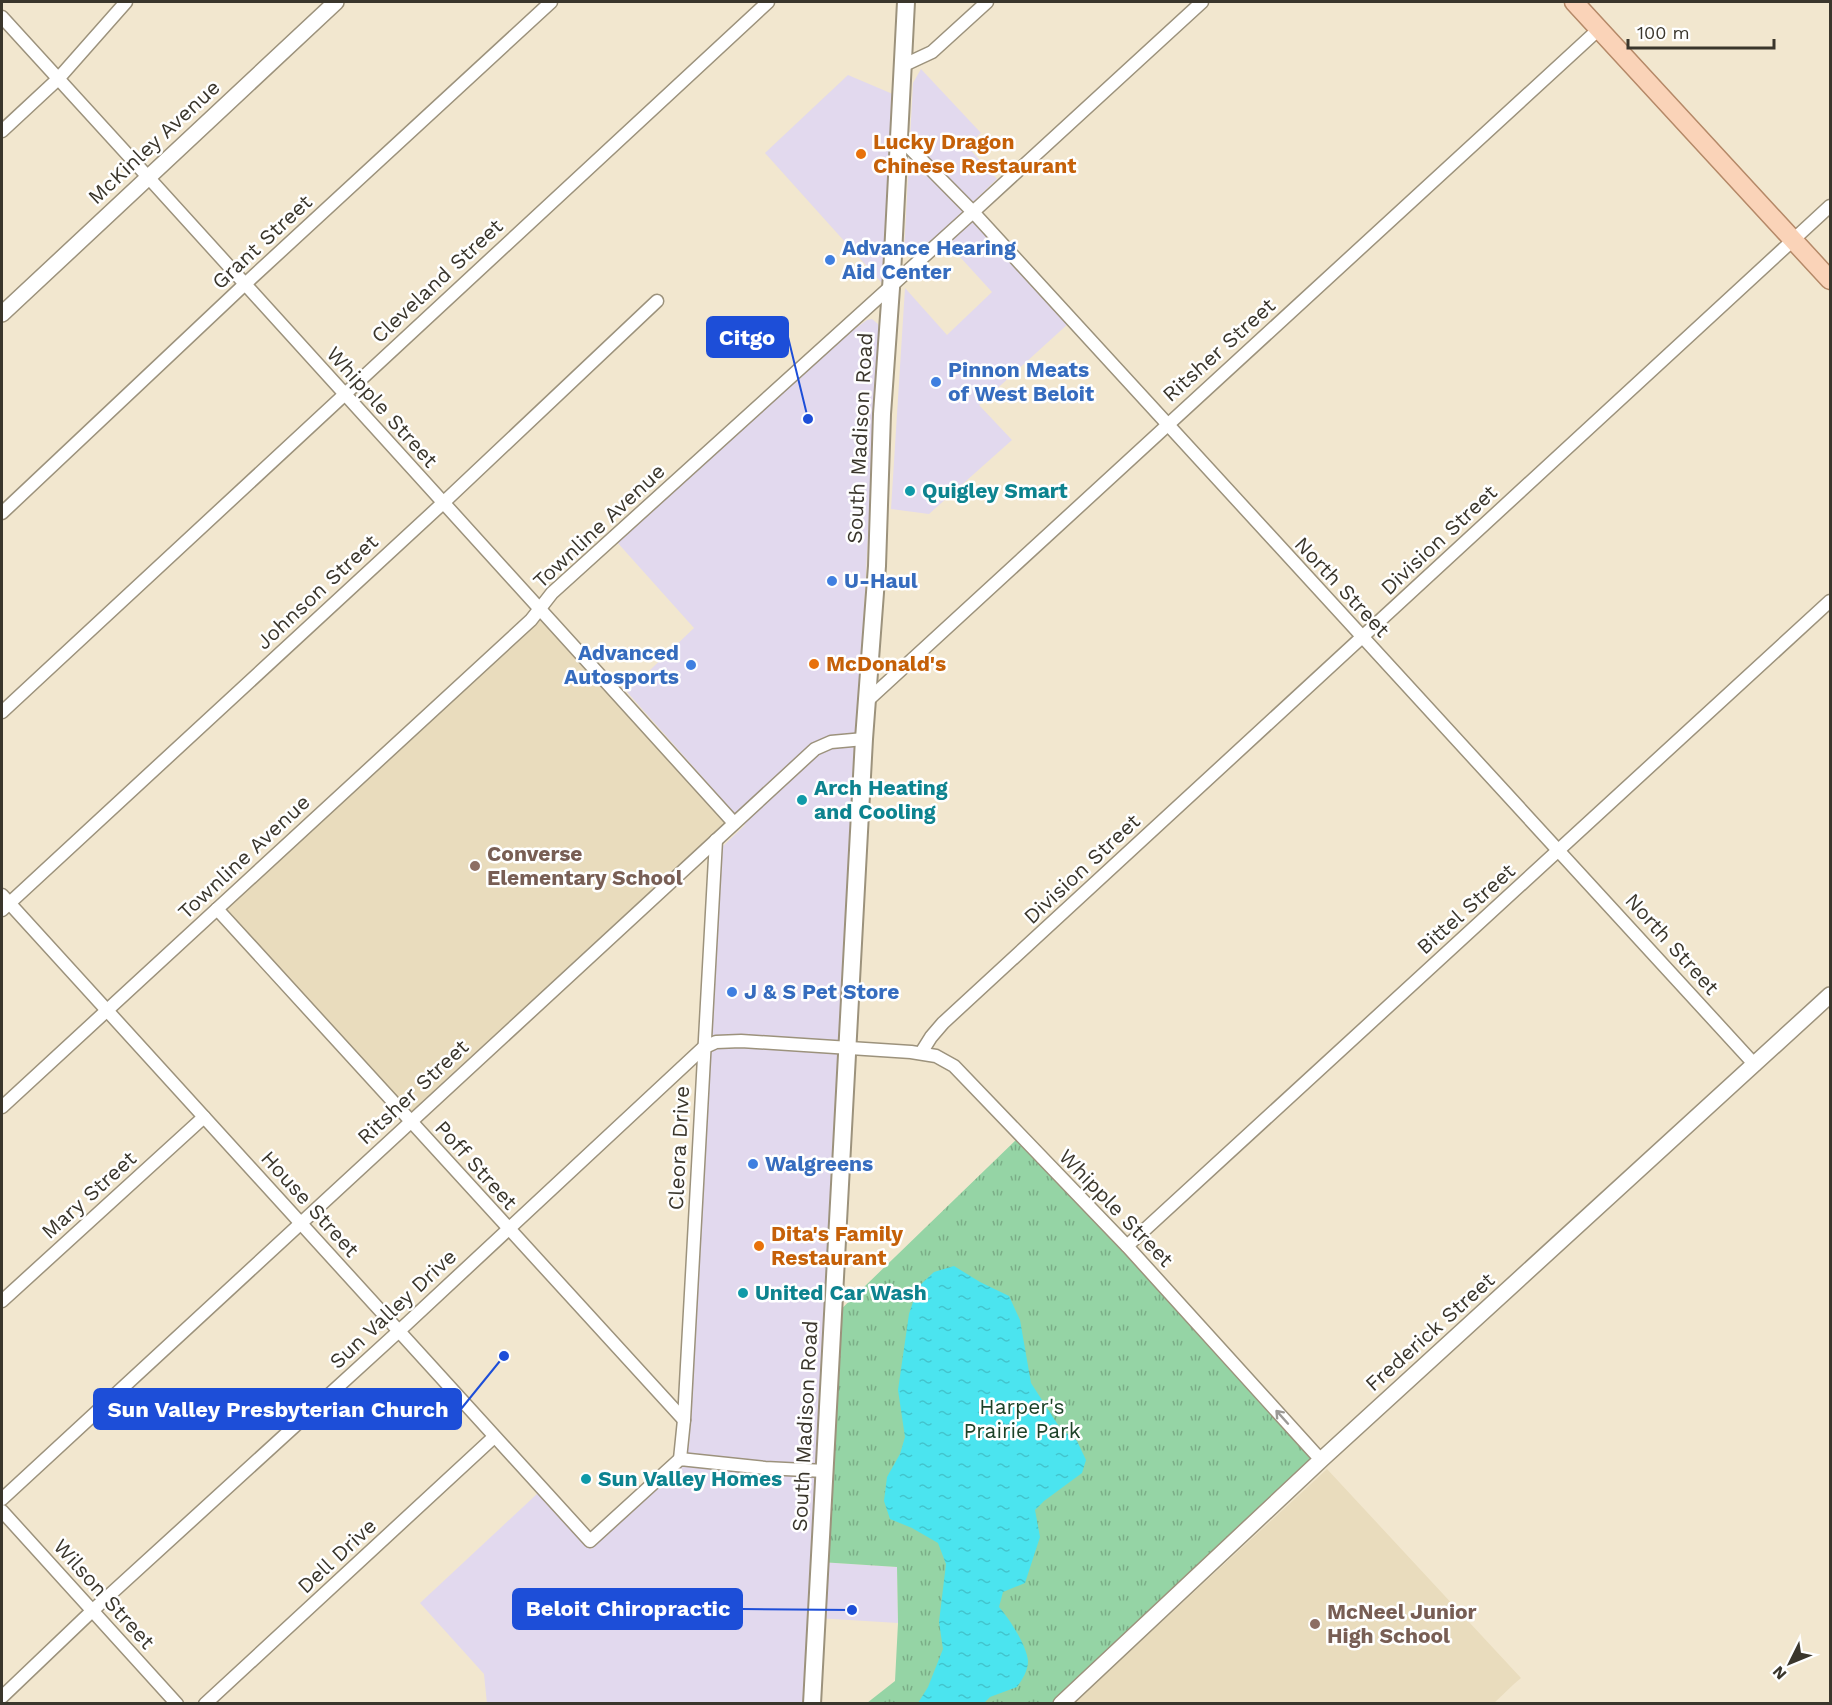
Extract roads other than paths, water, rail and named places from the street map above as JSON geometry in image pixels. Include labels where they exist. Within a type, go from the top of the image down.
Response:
[{"type":"main road","name":"South Madison Road","points":[[812,1704],[864,739],[877,566],[882,414],[906,2]]},
{"type":"main road","points":[[1574,2],[1830,280]]},
{"type":"street","points":[[2,131],[58,79],[126,2]]},
{"type":"street","name":"McKinley Avenue","points":[[2,314],[336,2]]},
{"type":"street","name":"Grant Street","points":[[2,513],[245,284],[551,2]]},
{"type":"street","name":"Cleveland Street","points":[[2,712],[768,2]]},
{"type":"street","points":[[902,66],[932,52],[987,2]]},
{"type":"street","name":"Townline Avenue","points":[[2,1107],[531,620],[552,593],[1202,2]]},
{"type":"street","name":"Whipple Street","points":[[2,17],[734,823]]},
{"type":"street","name":"Ritsher Street","points":[[867,701],[1599,29]]},
{"type":"street","name":"North Street","points":[[899,137],[973,212],[1755,1065]]},
{"type":"street","name":"Division Street","points":[[921,1053],[943,1023],[1830,206]]},
{"type":"street","name":"Johnson Street","points":[[4,903],[443,503],[657,301]]},
{"type":"street","name":"Bittel Street","points":[[1127,1246],[1830,601]]},
{"type":"street","name":"Ritsher Street","points":[[2,1499],[815,749],[831,742],[864,739]]},
{"type":"street","name":"Cleora Drive","points":[[680,1459],[716,840]]},
{"type":"street","name":"House Street","points":[[4,903],[107,1010],[590,1541],[680,1459]]},
{"type":"street","name":"Poff Street","points":[[217,909],[684,1420]]},
{"type":"street","name":"Frederick Street","points":[[1061,1704],[1321,1460],[1830,995]]},
{"type":"street","name":"Sun Valley Drive","points":[[2,1697],[92,1611],[399,1331],[703,1048],[728,1040],[847,1049]]},
{"type":"street","name":"Whipple Street","points":[[847,1049],[921,1053],[936,1056],[954,1066],[1127,1246],[1321,1460]]},
{"type":"street","name":"Mary Street","points":[[2,1301],[204,1117]]},
{"type":"street","name":"Dell Drive","points":[[205,1704],[494,1437]]},
{"type":"street","points":[[680,1459],[765,1468],[825,1470]]},
{"type":"street","name":"Wilson Street","points":[[2,1511],[177,1704]]},
{"type":"water","points":[[954,1266],[1009,1296],[1020,1320],[1031,1383],[1060,1428],[1077,1441],[1086,1460],[1082,1473],[1035,1510],[1040,1537],[1025,1583],[1003,1592],[999,1607],[1017,1632],[1028,1661],[1026,1672],[1017,1687],[990,1697],[984,1703],[918,1703],[928,1687],[943,1649],[939,1622],[946,1564],[938,1543],[890,1519],[884,1501],[887,1477],[900,1454],[905,1437],[898,1390],[909,1314],[918,1287],[934,1272]]},
{"type":"place","name":"Lucky Dragon Chinese Restaurant","points":[[861,154]]},
{"type":"place","name":"Advance Hearing Aid Center","points":[[830,260]]},
{"type":"place","name":"Pinnon Meats of West Beloit","points":[[936,382]]},
{"type":"place","name":"Citgo","points":[[808,419]]},
{"type":"place","name":"Quigley Smart","points":[[910,491]]},
{"type":"place","name":"U-Haul","points":[[832,581]]},
{"type":"place","name":"McDonald's","points":[[814,664]]},
{"type":"place","name":"Advanced Autosports","points":[[691,665]]},
{"type":"place","name":"Arch Heating and Cooling","points":[[802,800]]},
{"type":"place","name":"Converse Elementary School","points":[[475,866]]},
{"type":"place","name":"J & S Pet Store","points":[[732,992]]},
{"type":"place","name":"Walgreens","points":[[753,1164]]},
{"type":"place","name":"Dita's Family Restaurant","points":[[759,1246]]},
{"type":"place","name":"United Car Wash","points":[[743,1293]]},
{"type":"place","name":"Sun Valley Presbyterian Church","points":[[504,1356]]},
{"type":"place","name":"Sun Valley Homes","points":[[586,1479]]},
{"type":"place","name":"Beloit Chiropractic","points":[[852,1610]]},
{"type":"place","name":"McNeel Junior High School","points":[[1315,1624]]},
{"type":"park label","name":"Harper's Prairie Park","points":[[1022,1419]]}]
